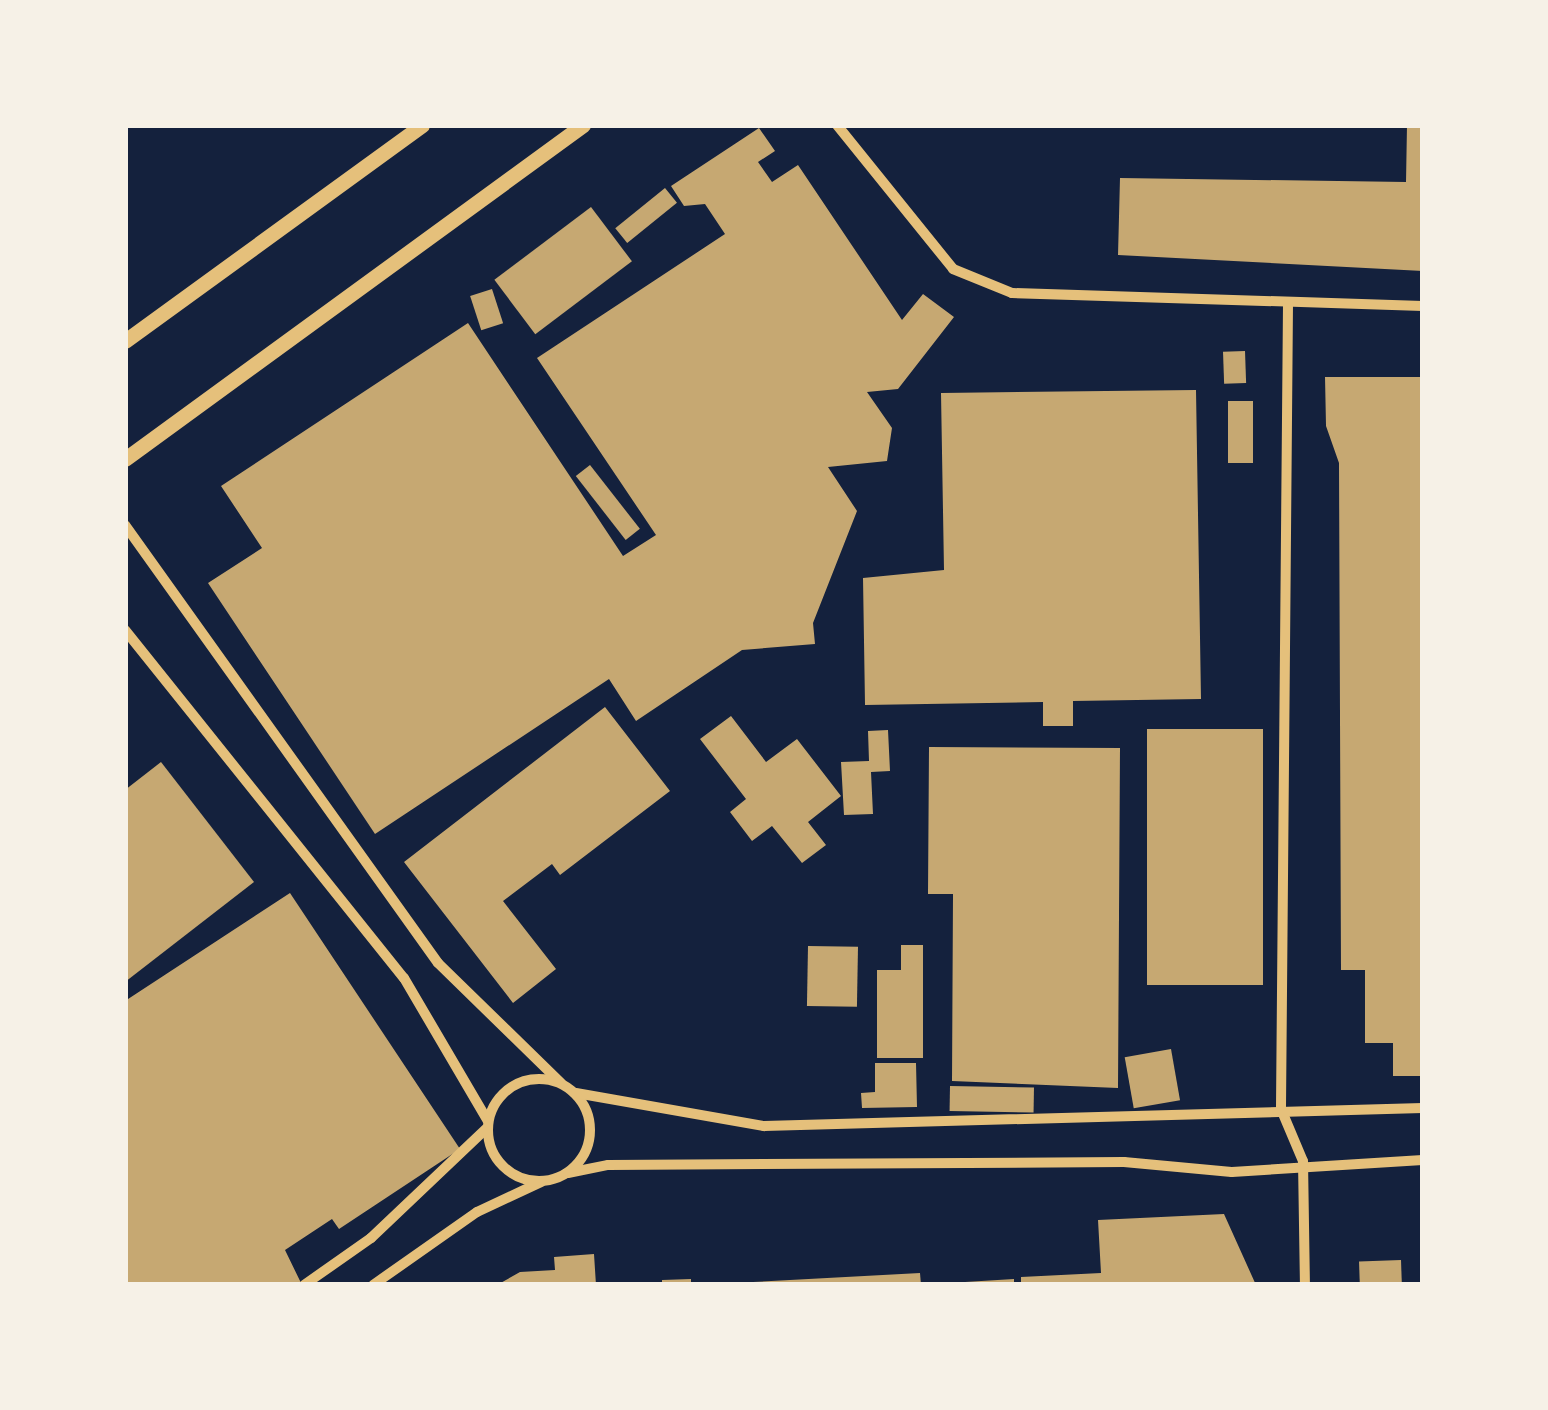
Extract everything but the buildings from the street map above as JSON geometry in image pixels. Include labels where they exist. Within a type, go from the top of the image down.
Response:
[{"type":"street","points":[[125,340],[422,125]]},
{"type":"street","points":[[125,459],[582,125]]},
{"type":"street","points":[[837,125],[953,269],[1012,293],[1423,306]]},
{"type":"street","points":[[1288,304],[1281,1109],[1303,1161],[1306,1285]]},
{"type":"street","points":[[125,525],[438,963],[561,1083],[576,1093],[764,1126],[1130,1122],[1281,1109],[1423,1108]]},
{"type":"street","points":[[125,630],[404,978],[488,1124],[505,1169],[541,1182]]},
{"type":"street","points":[[304,1285],[370,1238],[488,1124],[517,1083],[561,1083]]},
{"type":"street","points":[[568,1173],[591,1140],[576,1093]]},
{"type":"street","points":[[373,1285],[478,1212],[541,1182],[608,1165],[1124,1162],[1232,1172],[1303,1161],[1423,1160]]}]
